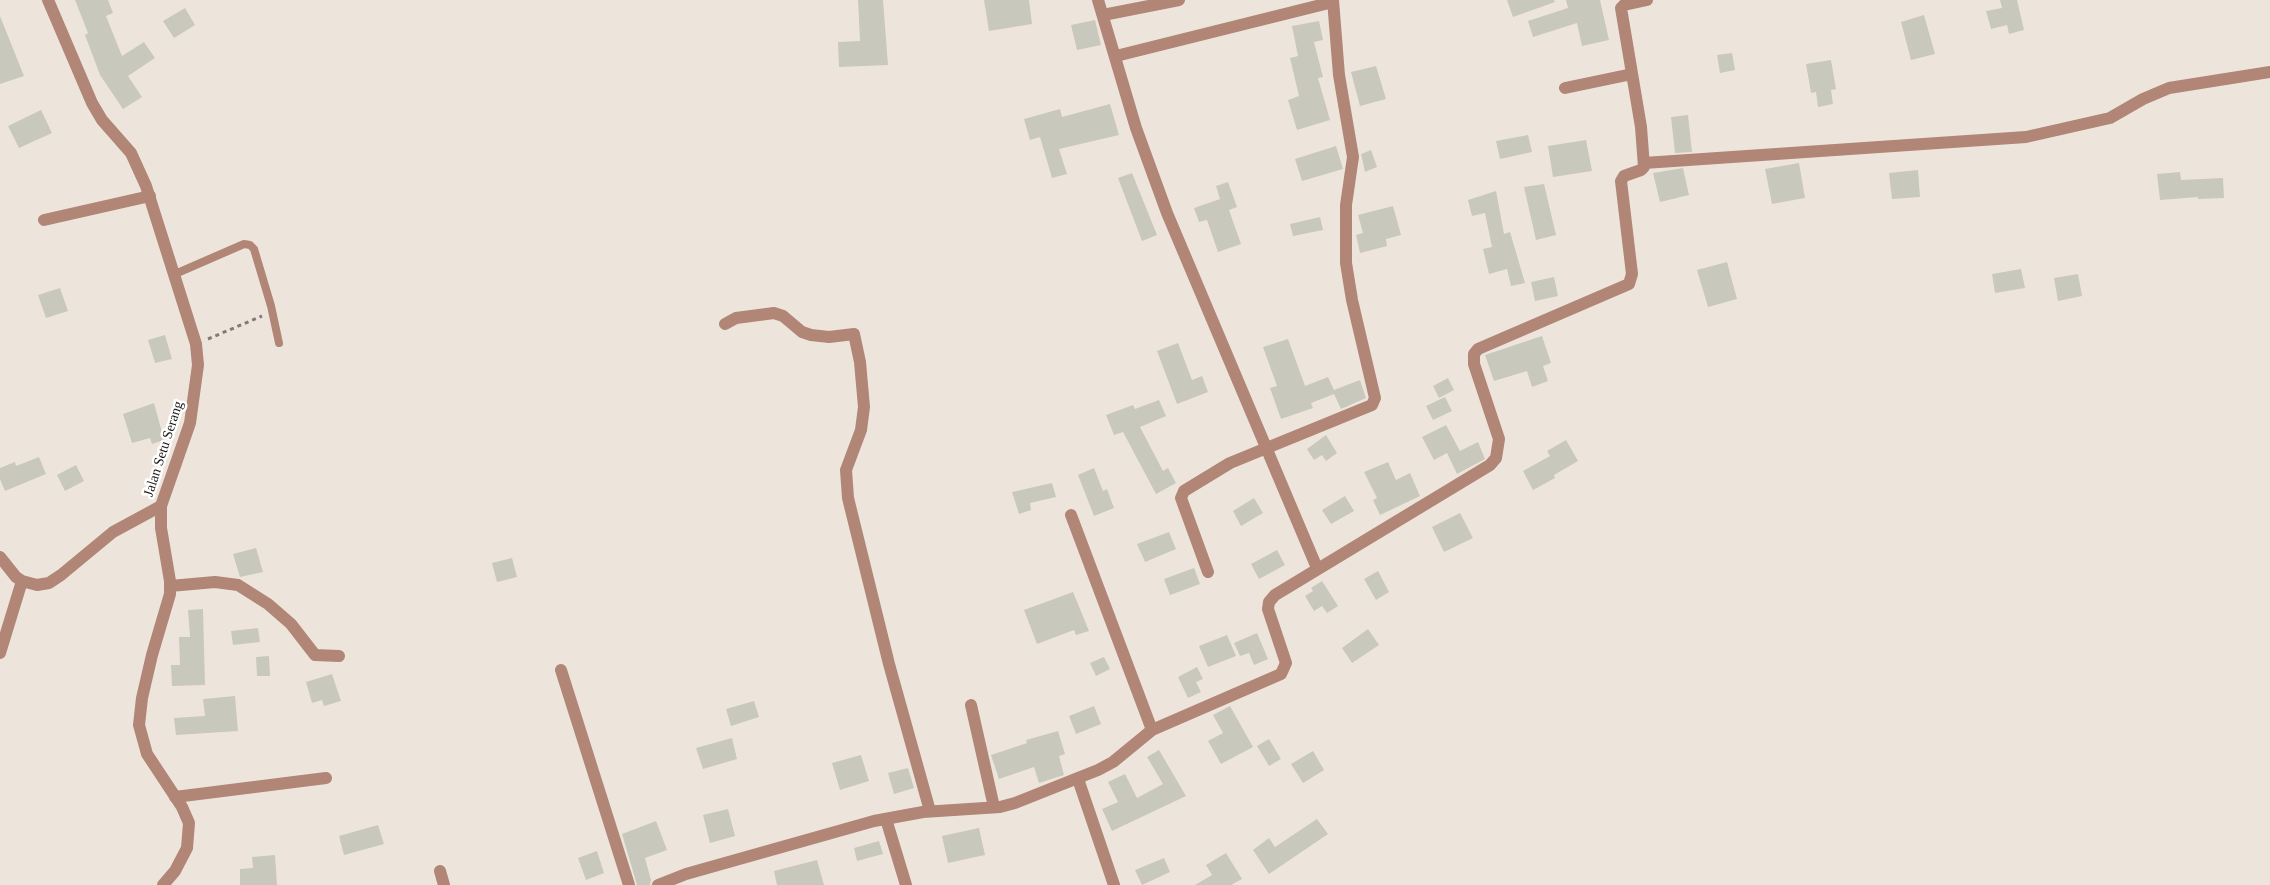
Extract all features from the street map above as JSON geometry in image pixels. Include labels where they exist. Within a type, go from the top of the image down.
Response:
[{"type":"street","name":"Jalan Setu Serang","points":[[48,0],[92,103],[102,120],[131,153],[150,196],[196,344],[198,365],[196,394],[190,423],[161,506],[160,528],[170,586],[144,689],[139,725],[147,754],[186,814],[189,823],[187,848],[175,870],[163,885]]},
{"type":"street","points":[[1098,0],[1136,128],[1167,213],[1317,568]]},
{"type":"street","points":[[1103,15],[1179,0]]},
{"type":"street","points":[[658,885],[686,874],[886,819],[930,812],[994,808],[1015,803],[1078,779],[1113,762],[1152,730],[1282,672],[1286,663],[1271,624],[1268,609],[1269,602],[1282,590],[1317,568],[1493,463],[1498,454],[1498,439],[1474,364],[1475,351],[1480,347],[1629,284],[1632,274],[1621,181],[1624,176],[1642,170],[1644,163],[1621,8],[1624,5],[1647,0]]},
{"type":"street","points":[[1116,56],[1333,1],[1338,67],[1353,157],[1346,205],[1346,263],[1352,300],[1375,398],[1372,405],[1267,446],[1213,472],[1196,482],[1182,494],[1181,498],[1208,572]]},
{"type":"street","points":[[1644,163],[2026,137],[2110,118],[2149,96],[2169,88],[2270,72]]},
{"type":"street","points":[[1565,88],[1632,74]]},
{"type":"street","points":[[44,220],[150,196]]},
{"type":"street","points":[[725,324],[736,318],[774,313],[784,316],[802,332],[811,335],[854,334],[860,362],[864,407],[860,430],[846,470],[848,498],[889,664],[930,812]]},
{"type":"street","points":[[0,557],[16,577],[22,581],[38,585],[49,583],[62,575],[113,532],[161,506]]},
{"type":"street","points":[[1071,515],[1152,730]]},
{"type":"street","points":[[0,653],[22,581]]},
{"type":"street","points":[[170,586],[215,582],[238,585],[268,604],[291,624],[315,655],[318,657],[340,656]]},
{"type":"street","points":[[561,670],[629,885]]},
{"type":"street","points":[[970,705],[994,808]]},
{"type":"street","points":[[175,797],[326,778]]},
{"type":"street","points":[[1078,779],[1114,885]]},
{"type":"street","points":[[886,819],[906,885]]},
{"type":"street","points":[[440,871],[444,885]]},
{"type":"lane","points":[[175,274],[244,244],[250,245],[254,250],[279,343]]},
{"type":"path","points":[[196,344],[272,312]]},
{"type":"building","points":[[75,0],[108,0],[113,13],[106,16],[122,56],[144,42],[155,58],[128,76],[142,97],[123,109],[100,75],[85,35],[88,33]]},
{"type":"building","points":[[858,0],[883,0],[888,65],[839,67],[838,42],[860,41]]},
{"type":"building","points":[[984,0],[1029,0],[1032,24],[989,31]]},
{"type":"building","points":[[1507,0],[1554,0],[1555,2],[1513,17]]},
{"type":"building","points":[[1566,0],[1600,0],[1609,40],[1582,46],[1577,23],[1533,37],[1528,21],[1568,8]]},
{"type":"building","points":[[2000,0],[2017,0],[2024,30],[2009,34],[2007,25],[1991,29],[1986,11],[2002,8]]},
{"type":"building","points":[[185,8],[195,25],[174,38],[163,21]]},
{"type":"building","points":[[1924,15],[1935,54],[1911,60],[1901,22]]},
{"type":"building","points":[[0,16],[24,76],[0,84]]},
{"type":"building","points":[[1095,20],[1101,45],[1077,50],[1071,25]]},
{"type":"building","points":[[1319,21],[1323,40],[1314,42],[1323,77],[1318,78],[1330,120],[1297,130],[1288,100],[1299,96],[1290,58],[1298,56],[1292,26]]},
{"type":"building","points":[[1732,53],[1735,70],[1720,73],[1717,55]]},
{"type":"building","points":[[1831,60],[1836,89],[1831,90],[1833,104],[1818,107],[1816,92],[1811,93],[1806,64]]},
{"type":"building","points":[[1376,66],[1386,99],[1360,106],[1351,72]]},
{"type":"building","points":[[1110,104],[1119,135],[1059,149],[1067,174],[1052,178],[1040,137],[1030,140],[1024,119],[1060,109],[1062,117]]},
{"type":"building","points":[[41,110],[52,133],[19,148],[8,126]]},
{"type":"building","points":[[1688,115],[1692,152],[1675,153],[1671,117]]},
{"type":"building","points":[[1528,135],[1532,152],[1500,159],[1496,141]]},
{"type":"building","points":[[1586,140],[1592,171],[1553,177],[1548,146]]},
{"type":"building","points":[[1336,146],[1343,169],[1302,181],[1295,159]]},
{"type":"building","points":[[1371,150],[1377,167],[1365,172],[1361,154]]},
{"type":"building","points":[[1799,163],[1805,198],[1772,204],[1765,169]]},
{"type":"building","points":[[1683,168],[1689,195],[1660,202],[1653,173]]},
{"type":"building","points":[[1918,170],[1920,197],[1892,199],[1889,173]]},
{"type":"building","points":[[2180,172],[2181,180],[2223,178],[2224,198],[2198,199],[2198,197],[2160,200],[2157,174]]},
{"type":"building","points":[[1132,173],[1157,235],[1142,241],[1118,178]]},
{"type":"building","points":[[1228,182],[1237,207],[1229,210],[1241,244],[1218,252],[1207,220],[1199,222],[1194,208],[1220,199],[1216,186]]},
{"type":"building","points":[[1544,184],[1556,235],[1536,240],[1524,187]]},
{"type":"building","points":[[1496,191],[1504,234],[1510,232],[1525,283],[1511,286],[1507,269],[1489,274],[1483,249],[1492,247],[1485,213],[1472,216],[1468,200]]},
{"type":"building","points":[[1393,206],[1401,235],[1386,239],[1387,246],[1360,253],[1356,235],[1363,233],[1358,215]]},
{"type":"building","points":[[1320,217],[1323,230],[1293,236],[1290,224]]},
{"type":"building","points":[[1727,262],[1737,299],[1708,307],[1697,270]]},
{"type":"building","points":[[2021,269],[2025,288],[1995,293],[1992,274]]},
{"type":"building","points":[[2078,274],[2082,296],[2058,301],[2054,278]]},
{"type":"building","points":[[1554,277],[1558,296],[1535,301],[1531,282]]},
{"type":"building","points":[[60,288],[68,311],[46,318],[38,295]]},
{"type":"building","points":[[165,335],[172,359],[155,363],[148,340]]},
{"type":"building","points":[[1542,336],[1551,363],[1543,366],[1548,381],[1532,387],[1527,371],[1494,381],[1485,355]]},
{"type":"building","points":[[1288,339],[1305,386],[1328,377],[1334,390],[1360,380],[1366,398],[1341,409],[1334,394],[1311,403],[1313,408],[1281,419],[1270,388],[1277,386],[1263,347]]},
{"type":"building","points":[[1178,343],[1192,380],[1202,376],[1208,392],[1177,404],[1157,351]]},
{"type":"building","points":[[1448,378],[1454,390],[1439,398],[1433,386]]},
{"type":"building","points":[[1445,397],[1452,411],[1433,420],[1426,406]]},
{"type":"building","points":[[1159,400],[1166,416],[1140,427],[1163,471],[1168,468],[1176,483],[1156,494],[1123,432],[1114,435],[1106,415],[1133,405],[1135,409]]},
{"type":"building","points":[[154,403],[164,440],[152,444],[150,438],[132,443],[123,414]]},
{"type":"building","points":[[1446,425],[1460,451],[1478,442],[1485,459],[1457,474],[1447,453],[1434,460],[1422,437]]},
{"type":"building","points":[[1326,435],[1337,453],[1326,461],[1322,455],[1314,460],[1307,449]]},
{"type":"building","points":[[1566,440],[1578,461],[1554,475],[1555,478],[1533,490],[1523,471],[1550,456],[1547,451]]},
{"type":"building","points":[[39,457],[46,474],[5,491],[0,479],[0,468],[15,462],[16,466]]},
{"type":"building","points":[[1388,462],[1396,480],[1410,473],[1420,496],[1380,515],[1373,500],[1377,498],[1364,472]]},
{"type":"building","points":[[76,465],[84,481],[65,491],[57,475]]},
{"type":"building","points":[[1094,468],[1103,491],[1107,489],[1114,508],[1094,516],[1078,475]]},
{"type":"building","points":[[1052,483],[1056,497],[1030,503],[1031,510],[1019,514],[1012,492]]},
{"type":"building","points":[[1345,496],[1354,511],[1331,524],[1322,510]]},
{"type":"building","points":[[1254,498],[1263,513],[1241,526],[1233,511]]},
{"type":"building","points":[[1460,513],[1473,538],[1444,552],[1432,527]]},
{"type":"building","points":[[1169,532],[1176,549],[1145,562],[1137,544]]},
{"type":"building","points":[[256,548],[263,572],[240,577],[233,554]]},
{"type":"building","points":[[1277,550],[1285,565],[1259,579],[1251,564]]},
{"type":"building","points":[[512,558],[517,577],[497,582],[492,563]]},
{"type":"building","points":[[1194,568],[1200,584],[1170,595],[1164,579]]},
{"type":"building","points":[[1378,571],[1389,592],[1376,600],[1364,579]]},
{"type":"building","points":[[1322,581],[1338,606],[1327,613],[1322,606],[1314,611],[1305,596],[1313,591],[1311,588]]},
{"type":"building","points":[[1073,592],[1089,631],[1076,635],[1074,630],[1037,644],[1024,610]]},
{"type":"building","points":[[203,609],[205,685],[172,686],[171,665],[180,665],[179,637],[190,637],[188,610]]},
{"type":"building","points":[[258,628],[260,642],[233,645],[231,631]]},
{"type":"building","points":[[1368,629],[1379,645],[1352,663],[1342,648]]},
{"type":"building","points":[[1257,633],[1268,659],[1254,665],[1249,653],[1240,656],[1234,643]]},
{"type":"building","points":[[1227,635],[1236,656],[1208,667],[1199,646]]},
{"type":"building","points":[[269,656],[270,676],[257,676],[256,657]]},
{"type":"building","points":[[1104,657],[1110,669],[1096,676],[1090,663]]},
{"type":"building","points":[[1197,667],[1203,679],[1196,682],[1201,692],[1188,698],[1178,677]]},
{"type":"building","points":[[332,674],[341,701],[324,706],[322,700],[312,703],[306,682]]},
{"type":"building","points":[[235,696],[238,731],[176,735],[174,718],[205,716],[203,699]]},
{"type":"building","points":[[754,701],[759,717],[731,726],[726,709]]},
{"type":"building","points":[[1094,706],[1101,724],[1076,734],[1069,716]]},
{"type":"building","points":[[1230,706],[1253,747],[1221,764],[1208,741],[1223,733],[1213,715]]},
{"type":"building","points":[[1058,731],[1065,754],[1059,756],[1064,775],[1039,783],[1034,767],[999,779],[991,755],[1027,743],[1026,740]]},
{"type":"building","points":[[732,738],[737,759],[703,769],[696,748]]},
{"type":"building","points":[[1269,739],[1281,759],[1269,766],[1257,746]]},
{"type":"building","points":[[1159,750],[1186,796],[1112,831],[1102,809],[1118,802],[1108,782],[1125,774],[1137,798],[1163,784],[1147,757]]},
{"type":"building","points":[[1313,751],[1324,770],[1303,783],[1291,764]]},
{"type":"building","points":[[861,755],[869,781],[840,790],[832,763]]},
{"type":"building","points":[[908,768],[914,788],[894,794],[888,773]]},
{"type":"building","points":[[728,809],[735,836],[710,843],[703,815]]},
{"type":"building","points":[[1317,819],[1328,834],[1269,874],[1253,850],[1269,838],[1275,847]]},
{"type":"building","points":[[656,821],[667,850],[645,858],[651,880],[650,885],[637,885],[622,834]]},
{"type":"building","points":[[378,825],[384,844],[344,855],[339,836]]},
{"type":"building","points":[[979,828],[985,855],[948,863],[942,836]]},
{"type":"building","points":[[879,841],[883,854],[857,861],[854,848]]},
{"type":"building","points":[[597,851],[604,873],[586,880],[578,858]]},
{"type":"building","points":[[1226,853],[1242,879],[1231,885],[1195,885],[1212,875],[1206,865]]},
{"type":"building","points":[[275,855],[277,885],[240,885],[240,869],[253,868],[252,857]]},
{"type":"building","points":[[1164,858],[1170,872],[1142,885],[1135,870]]},
{"type":"building","points":[[817,860],[824,885],[777,885],[774,871]]}]
